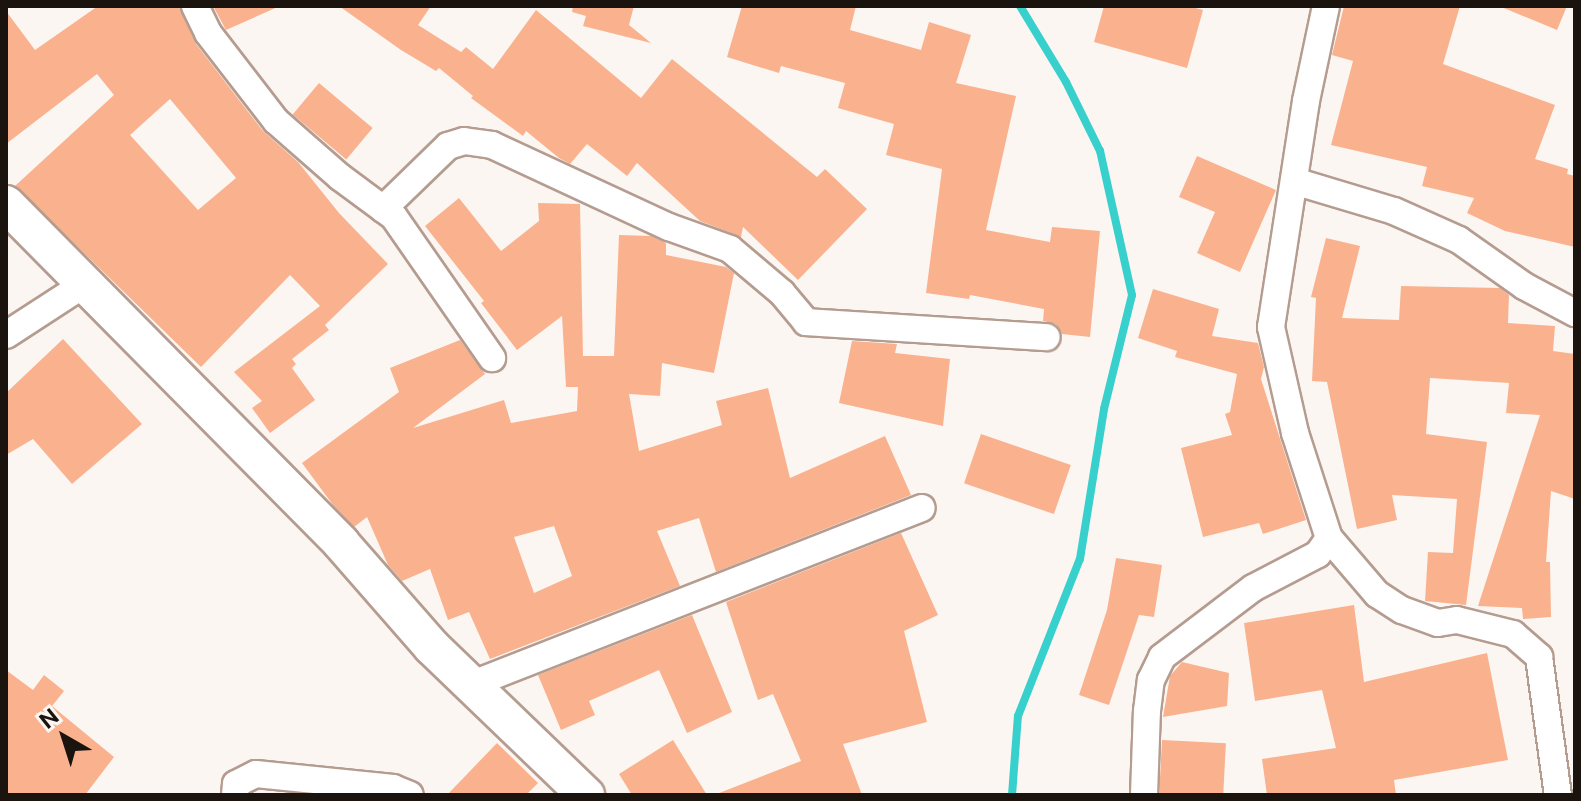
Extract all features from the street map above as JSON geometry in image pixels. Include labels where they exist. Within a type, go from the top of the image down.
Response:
[{"type":"street","points":[[195,6],[208,33],[276,121],[383,209],[410,236],[492,358]]},
{"type":"street","points":[[1326,6],[1271,327],[1295,433],[1329,538],[1377,594],[1402,610],[1438,623],[1457,620],[1513,634],[1539,657],[1558,795],[1575,791]]},
{"type":"street","points":[[383,209],[448,146],[464,141],[492,145],[669,227],[730,249],[782,293],[806,322],[1047,337]]},
{"type":"street","points":[[1294,181],[1394,211],[1459,240],[1524,286],[1575,313]]},
{"type":"street","points":[[6,204],[341,543],[432,647],[586,795]]},
{"type":"street","points":[[6,335],[83,285]]},
{"type":"street","points":[[470,685],[922,508]]},
{"type":"street","points":[[1144,795],[1151,680],[1162,657],[1253,588],[1318,554],[1329,538]]},
{"type":"street","points":[[235,795],[236,784],[256,774],[393,788],[410,795]]},
{"type":"building","points":[[98,6],[179,6],[196,44],[263,131],[298,162],[339,213],[388,264],[325,325],[329,330],[292,359],[296,364],[292,368],[315,400],[270,433],[252,408],[262,401],[234,372],[320,306],[290,275],[201,367],[15,186],[114,95],[97,74],[6,144],[6,11],[35,50]],"holes":[[[170,99],[236,178],[198,210],[130,135]]]},
{"type":"building","points":[[213,6],[280,6],[226,30]]},
{"type":"building","points":[[339,6],[431,6],[418,25],[461,52],[466,47],[493,69],[536,10],[641,98],[672,59],[817,177],[825,169],[867,209],[798,280],[743,227],[741,237],[700,221],[637,163],[627,176],[587,144],[570,164],[526,131],[523,136],[471,98],[473,96],[439,68],[436,71],[401,50]]},
{"type":"building","points":[[573,6],[634,6],[629,25],[651,43],[583,26],[586,16],[572,12]]},
{"type":"building","points":[[742,6],[856,6],[850,30],[921,50],[929,22],[971,35],[956,83],[1016,96],[986,230],[1050,242],[1052,227],[1100,231],[1090,337],[1062,334],[1056,324],[1043,321],[1044,309],[970,295],[969,299],[926,293],[942,169],[886,155],[894,124],[838,108],[845,83],[781,66],[779,73],[727,57]]},
{"type":"building","points":[[1104,6],[1188,6],[1203,10],[1187,68],[1094,42]]},
{"type":"building","points":[[1344,6],[1460,6],[1443,64],[1555,105],[1535,159],[1568,169],[1567,174],[1575,176],[1575,247],[1505,231],[1467,213],[1474,198],[1422,186],[1427,167],[1331,145],[1353,61],[1332,55]]},
{"type":"building","points":[[1499,6],[1567,6],[1557,30]]},
{"type":"building","points":[[319,83],[373,128],[346,159],[293,114]]},
{"type":"building","points":[[1197,156],[1276,190],[1240,272],[1197,253],[1215,212],[1179,197]]},
{"type":"building","points":[[459,198],[501,251],[539,221],[538,203],[580,204],[583,356],[614,356],[619,235],[651,236],[666,243],[666,255],[726,267],[734,273],[714,373],[662,363],[660,396],[629,394],[639,451],[722,425],[716,401],[768,388],[790,478],[885,436],[911,495],[716,572],[699,518],[657,531],[680,586],[490,659],[469,612],[448,620],[430,569],[402,581],[388,565],[367,517],[354,527],[333,505],[302,463],[399,392],[390,368],[460,340],[485,374],[413,428],[504,400],[511,423],[577,411],[578,387],[566,387],[562,316],[517,350],[481,303],[484,301],[425,226]],"holes":[[[554,526],[572,576],[534,593],[514,537]]]},
{"type":"building","points":[[1326,238],[1360,246],[1342,318],[1399,320],[1401,286],[1500,288],[1509,295],[1508,323],[1555,326],[1553,351],[1575,354],[1575,499],[1551,491],[1546,562],[1550,562],[1551,617],[1523,619],[1522,608],[1478,606],[1540,415],[1506,413],[1509,383],[1430,378],[1426,434],[1487,442],[1466,605],[1425,601],[1428,552],[1453,553],[1457,499],[1392,495],[1397,520],[1357,529],[1327,382],[1312,381],[1316,298],[1311,297]]},
{"type":"building","points":[[1153,289],[1219,309],[1212,336],[1258,343],[1264,367],[1261,379],[1306,520],[1263,534],[1259,523],[1203,537],[1181,448],[1232,435],[1225,414],[1230,412],[1237,374],[1175,357],[1177,351],[1138,338]]},
{"type":"building","points":[[63,339],[142,424],[72,484],[33,439],[6,455],[6,393]]},
{"type":"building","points":[[852,341],[897,344],[895,353],[950,359],[943,426],[839,403]]},
{"type":"building","points":[[981,434],[1071,465],[1054,514],[964,483]]},
{"type":"building","points":[[901,533],[938,615],[904,631],[927,722],[843,744],[862,795],[714,795],[801,761],[773,694],[758,700],[726,602]]},
{"type":"building","points":[[1116,558],[1162,565],[1154,617],[1139,615],[1109,705],[1079,695],[1107,610]]},
{"type":"building","points":[[1354,605],[1364,682],[1487,653],[1508,760],[1394,780],[1396,795],[1267,795],[1262,759],[1336,748],[1322,690],[1255,701],[1244,623]]},
{"type":"building","points":[[692,615],[732,712],[687,733],[659,670],[589,701],[595,715],[561,730],[538,675]]},
{"type":"building","points":[[1182,662],[1229,673],[1227,706],[1163,717],[1170,676]]},
{"type":"building","points":[[6,670],[33,690],[44,675],[64,691],[52,706],[114,757],[85,795],[6,795]]},
{"type":"building","points":[[673,740],[707,795],[632,795],[619,774]]},
{"type":"building","points":[[1162,740],[1226,743],[1223,795],[1159,795]]},
{"type":"building","points":[[497,743],[538,783],[526,795],[447,795]]},
{"type":"waterway","points":[[1012,795],[1018,716],[1080,559],[1104,409],[1132,295],[1100,151],[1066,82],[1020,6]]}]
